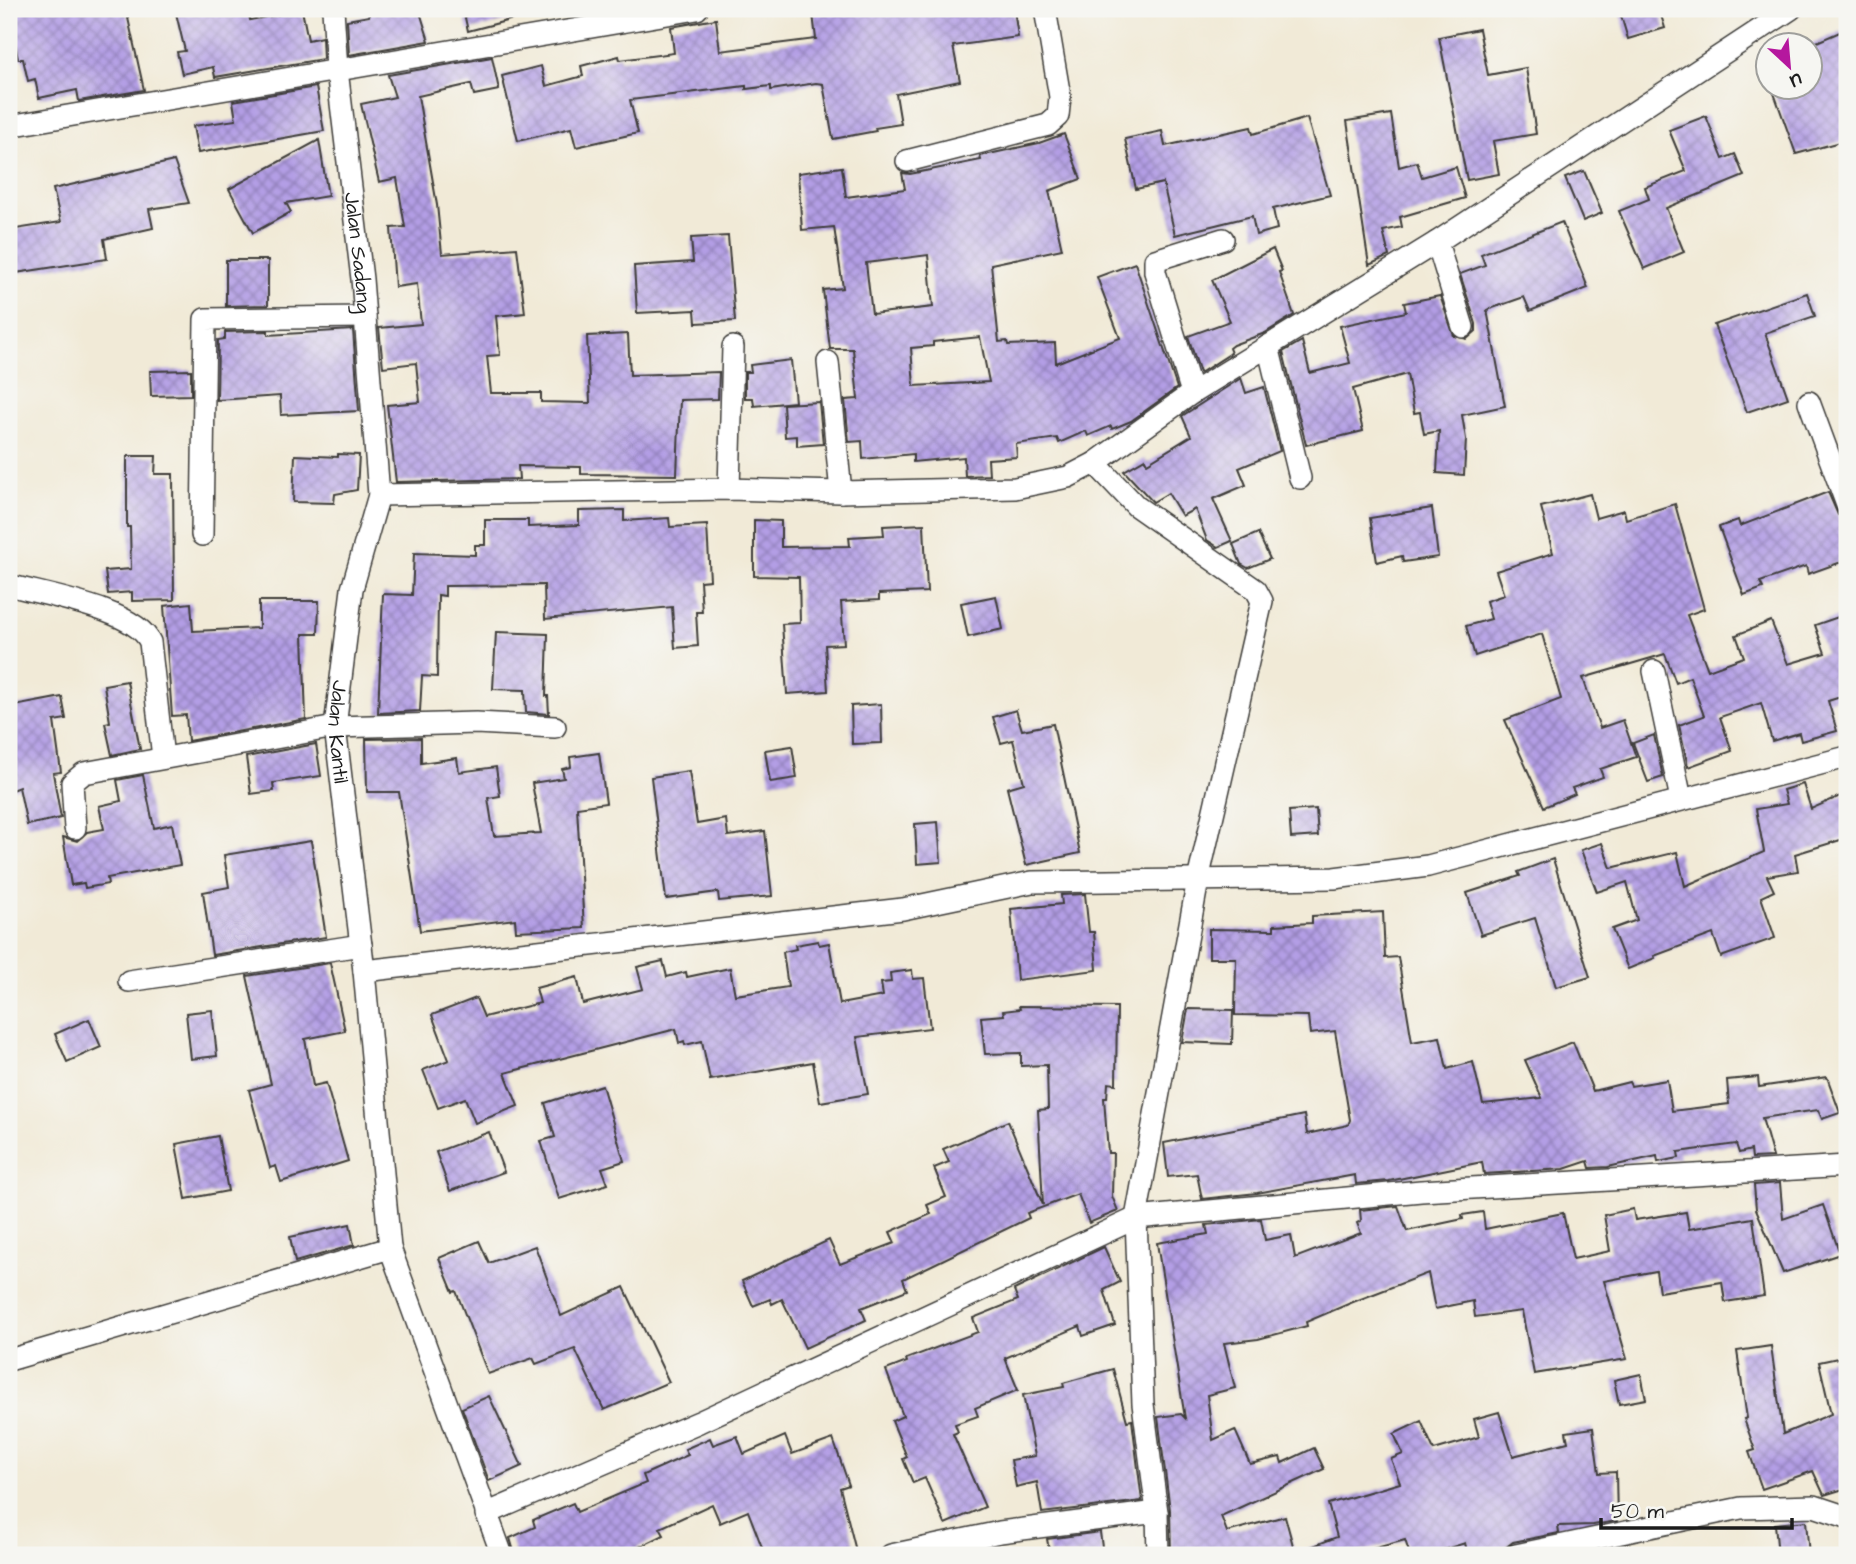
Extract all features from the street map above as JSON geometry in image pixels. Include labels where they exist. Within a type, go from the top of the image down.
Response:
[{"type":"street","name":"Jalan Sadang","points":[[333,9],[337,71],[365,317],[379,495]]},
{"type":"street","points":[[9,126],[697,9]]},
{"type":"street","points":[[907,161],[1048,125],[1058,116],[1059,97],[1045,9]]},
{"type":"street","points":[[379,495],[729,489],[841,492],[1014,488],[1068,477],[1096,463],[1192,393],[1437,242],[1791,9]]},
{"type":"street","points":[[1192,393],[1156,272],[1155,260],[1223,239]]},
{"type":"street","points":[[1437,242],[1463,327]]},
{"type":"street","points":[[202,535],[205,319],[365,317]]},
{"type":"street","points":[[1268,346],[1300,478]]},
{"type":"street","points":[[729,489],[733,347]]},
{"type":"street","points":[[828,362],[841,492]]},
{"type":"street","points":[[1808,402],[1847,505]]},
{"type":"street","points":[[1096,463],[1136,506],[1261,594],[1198,880],[1136,1218],[1143,1404],[1157,1512],[1158,1555]]},
{"type":"street","name":"Jalan Kantil","points":[[379,495],[352,589],[335,727],[365,971],[390,1248],[502,1555]]},
{"type":"street","points":[[9,585],[120,616],[145,631],[150,642],[163,758]]},
{"type":"street","points":[[1654,671],[1681,799]]},
{"type":"street","points":[[75,828],[72,783],[84,773],[335,727],[476,723],[555,727]]},
{"type":"street","points":[[365,971],[904,909],[1032,882],[1334,878],[1380,874],[1429,866],[1681,799],[1784,776],[1847,757]]},
{"type":"street","points":[[129,981],[361,945]]},
{"type":"street","points":[[486,1514],[699,1422],[1136,1218],[1421,1191],[1847,1166]]},
{"type":"street","points":[[9,1360],[390,1248]]},
{"type":"street","points":[[1516,1555],[1741,1508],[1814,1506],[1847,1517]]},
{"type":"street","points":[[891,1555],[1000,1532],[1157,1512]]},
{"type":"building","points":[[27,9],[126,9],[144,90],[79,101],[77,90],[39,98],[35,79],[28,81],[23,59],[18,59],[9,14]]},
{"type":"building","points":[[175,9],[248,9],[250,20],[302,10],[308,40],[322,37],[323,59],[215,77],[213,67],[182,74],[177,52],[185,51]]},
{"type":"building","points":[[367,9],[419,9],[429,41],[349,55],[347,20],[369,16]]},
{"type":"building","points":[[463,9],[524,9],[525,16],[468,31]]},
{"type":"building","points":[[852,9],[1014,9],[1018,37],[953,46],[960,81],[896,94],[901,124],[875,128],[876,131],[833,139],[823,84],[816,83],[771,90],[771,86],[746,89],[746,86],[630,100],[638,133],[576,147],[571,128],[518,141],[502,76],[541,66],[546,86],[583,76],[581,66],[619,56],[620,60],[674,53],[671,27],[716,19],[720,51],[816,39],[813,14]]},
{"type":"building","points":[[1619,9],[1659,9],[1665,28],[1628,39]]},
{"type":"building","points":[[1479,29],[1488,75],[1526,68],[1536,134],[1493,141],[1499,174],[1467,180],[1439,37]]},
{"type":"building","points":[[1842,31],[1847,43],[1847,140],[1796,154],[1777,102],[1825,102],[1825,38]]},
{"type":"building","points":[[492,57],[499,90],[474,95],[471,84],[418,96],[437,205],[442,254],[517,248],[525,313],[496,316],[500,355],[487,356],[491,393],[541,393],[541,402],[590,403],[587,336],[628,334],[630,375],[719,372],[718,399],[680,400],[677,475],[581,474],[581,467],[518,466],[519,479],[396,482],[387,405],[420,402],[416,363],[383,367],[379,328],[421,324],[417,284],[395,287],[391,228],[405,227],[397,178],[379,182],[361,104],[395,97],[388,75]]},
{"type":"building","points":[[316,87],[324,131],[198,153],[193,126],[236,120],[233,101]]},
{"type":"building","points":[[1391,114],[1399,167],[1417,162],[1422,177],[1456,167],[1465,198],[1400,217],[1402,227],[1383,231],[1389,256],[1369,265],[1347,121]]},
{"type":"building","points":[[1706,116],[1723,159],[1735,154],[1744,176],[1666,208],[1684,252],[1644,269],[1619,211],[1649,199],[1645,187],[1686,171],[1669,130]]},
{"type":"building","points":[[1307,118],[1330,195],[1273,209],[1277,229],[1256,235],[1252,216],[1175,235],[1163,183],[1136,189],[1125,139],[1162,131],[1165,146],[1251,127],[1253,134]]},
{"type":"building","points":[[1064,134],[1081,179],[1049,191],[1062,249],[991,264],[999,342],[1007,341],[1008,345],[1055,343],[1056,363],[1120,338],[1097,277],[1135,263],[1177,388],[1131,421],[1112,429],[1111,426],[1088,436],[1086,431],[1059,443],[1057,438],[1016,444],[1017,457],[988,459],[989,475],[965,476],[964,457],[913,462],[913,454],[863,459],[862,441],[849,442],[845,400],[858,399],[853,349],[830,349],[823,290],[843,288],[834,227],[802,230],[798,173],[842,167],[846,197],[905,189],[902,173],[910,174],[981,160],[980,156],[1039,143]],"holes":[[[928,255],[933,307],[872,314],[866,263]],[[980,337],[989,382],[914,386],[911,348],[933,346],[933,342]]]},
{"type":"building","points":[[319,140],[328,196],[286,203],[291,212],[253,233],[229,189]]},
{"type":"building","points":[[174,161],[189,203],[149,209],[153,228],[104,239],[107,259],[9,274],[9,230],[61,222],[53,189]]},
{"type":"building","points":[[1584,171],[1602,213],[1583,221],[1565,178]]},
{"type":"building","points":[[1562,222],[1588,288],[1530,311],[1524,297],[1487,310],[1505,406],[1462,415],[1466,439],[1464,475],[1437,473],[1439,431],[1424,434],[1420,412],[1414,413],[1407,374],[1353,389],[1363,431],[1306,445],[1283,352],[1302,341],[1310,373],[1350,363],[1340,326],[1406,312],[1404,303],[1440,296],[1454,336],[1467,339],[1476,331],[1476,324],[1460,274],[1485,265],[1481,254]]},
{"type":"building","points":[[728,236],[735,321],[696,323],[695,310],[637,313],[634,266],[693,262],[691,238]]},
{"type":"building","points":[[1273,249],[1294,315],[1265,333],[1233,345],[1229,348],[1231,353],[1200,373],[1188,336],[1230,321],[1212,280]]},
{"type":"building","points":[[226,260],[268,260],[268,305],[226,306]]},
{"type":"building","points":[[1807,293],[1815,316],[1765,333],[1788,398],[1747,412],[1714,325]]},
{"type":"building","points":[[353,330],[359,411],[281,415],[280,396],[217,400],[218,340],[225,339],[225,332],[268,331],[268,335]]},
{"type":"building","points":[[791,360],[795,402],[754,406],[753,398],[745,398],[745,372],[751,372],[750,365]]},
{"type":"building","points":[[191,370],[191,395],[151,396],[150,371]]},
{"type":"building","points":[[1241,378],[1246,393],[1264,387],[1280,451],[1239,468],[1246,485],[1213,499],[1232,541],[1218,547],[1207,540],[1195,509],[1182,516],[1168,493],[1153,502],[1124,471],[1145,459],[1147,463],[1191,436],[1182,416]]},
{"type":"building","points":[[819,402],[823,444],[797,446],[797,436],[785,437],[783,404]]},
{"type":"building","points":[[338,454],[359,455],[357,490],[335,494],[334,503],[293,502],[295,455],[338,457]]},
{"type":"building","points":[[127,456],[156,456],[155,474],[173,474],[174,600],[132,601],[132,592],[108,594],[105,571],[131,569],[130,527],[127,527]]},
{"type":"building","points":[[1828,492],[1838,515],[1847,518],[1847,560],[1808,574],[1806,566],[1760,582],[1763,588],[1744,595],[1719,527],[1738,520],[1740,526]]},
{"type":"building","points":[[1590,494],[1596,518],[1624,510],[1626,519],[1675,504],[1704,609],[1687,615],[1708,670],[1744,657],[1736,635],[1771,621],[1788,664],[1825,653],[1815,625],[1847,614],[1847,695],[1828,701],[1837,731],[1801,741],[1799,733],[1772,741],[1761,703],[1720,717],[1732,751],[1688,767],[1679,725],[1704,716],[1690,677],[1676,683],[1665,654],[1583,678],[1600,728],[1623,720],[1636,757],[1600,769],[1603,777],[1572,788],[1575,794],[1544,807],[1505,720],[1561,699],[1542,634],[1475,656],[1466,626],[1491,619],[1486,601],[1504,595],[1496,571],[1553,553],[1541,507]]},
{"type":"building","points":[[1432,508],[1438,557],[1403,562],[1402,556],[1377,562],[1370,518]]},
{"type":"building","points":[[624,510],[624,521],[669,518],[670,527],[707,525],[710,580],[700,581],[702,612],[696,612],[698,646],[675,648],[672,607],[545,619],[544,585],[445,586],[445,596],[438,595],[437,677],[422,676],[420,711],[378,713],[383,594],[412,595],[414,553],[475,555],[475,545],[485,545],[485,520],[528,520],[528,527],[579,525],[579,511]]},
{"type":"building","points":[[754,520],[781,521],[781,547],[850,546],[849,537],[884,535],[883,526],[924,524],[927,592],[879,594],[879,600],[841,602],[844,644],[825,645],[828,691],[787,694],[782,624],[800,623],[799,577],[754,576]]},
{"type":"building","points":[[1258,533],[1270,559],[1248,568],[1241,564],[1233,544]]},
{"type":"building","points":[[996,596],[1003,629],[968,637],[961,603]]},
{"type":"building","points":[[259,601],[319,601],[318,634],[303,634],[306,719],[188,741],[186,715],[172,716],[164,606],[191,603],[193,631],[259,628]]},
{"type":"building","points":[[496,632],[548,634],[546,696],[549,714],[526,712],[525,690],[493,689]]},
{"type":"building","points":[[127,681],[140,749],[112,755],[105,723],[110,722],[104,685]]},
{"type":"building","points":[[62,697],[66,719],[54,721],[61,772],[53,773],[61,818],[27,825],[19,787],[9,791],[9,707]]},
{"type":"building","points":[[881,704],[882,743],[852,744],[851,706]]},
{"type":"building","points":[[1016,710],[1022,730],[1053,724],[1080,853],[1026,865],[1007,788],[1024,783],[1013,740],[1001,743],[993,717]]},
{"type":"building","points":[[1654,735],[1663,777],[1648,782],[1633,743]]},
{"type":"building","points":[[421,738],[421,763],[457,758],[459,772],[496,767],[500,796],[488,798],[494,836],[541,833],[532,783],[564,778],[562,769],[571,767],[570,757],[599,753],[606,803],[577,807],[584,928],[516,931],[515,919],[420,931],[399,792],[367,792],[366,739]]},
{"type":"building","points":[[316,744],[321,776],[273,783],[274,791],[251,794],[246,757]]},
{"type":"building","points":[[792,746],[797,778],[770,782],[765,750]]},
{"type":"building","points":[[689,771],[697,824],[726,819],[728,836],[765,831],[772,896],[719,901],[718,892],[666,899],[651,777]]},
{"type":"building","points":[[143,775],[154,828],[172,824],[180,865],[107,878],[108,884],[85,888],[84,883],[71,885],[63,837],[77,841],[87,832],[104,829],[99,806],[121,801],[117,780]]},
{"type":"building","points":[[1803,784],[1811,809],[1847,793],[1847,838],[1795,854],[1798,871],[1767,876],[1774,891],[1761,897],[1775,938],[1721,957],[1713,934],[1654,956],[1655,958],[1628,969],[1612,929],[1637,920],[1627,882],[1597,892],[1581,850],[1602,843],[1611,868],[1677,852],[1685,886],[1764,852],[1756,809],[1787,804],[1783,790]]},
{"type":"building","points":[[1316,809],[1318,836],[1291,838],[1289,811]]},
{"type":"building","points":[[938,822],[941,862],[917,864],[915,824]]},
{"type":"building","points":[[311,841],[326,937],[212,955],[203,892],[229,887],[224,855]]},
{"type":"building","points":[[1553,859],[1590,977],[1556,987],[1535,918],[1481,935],[1467,893],[1520,876],[1518,872]]},
{"type":"building","points":[[1085,894],[1089,932],[1094,932],[1097,970],[1017,980],[1011,909],[1062,904],[1061,895]]},
{"type":"building","points":[[1383,912],[1385,958],[1398,957],[1412,1042],[1440,1037],[1447,1069],[1473,1062],[1483,1104],[1542,1098],[1525,1060],[1573,1042],[1593,1091],[1629,1082],[1631,1086],[1667,1080],[1672,1111],[1729,1104],[1727,1080],[1758,1077],[1759,1087],[1827,1077],[1840,1113],[1822,1119],[1818,1110],[1762,1118],[1773,1157],[1752,1158],[1751,1150],[1739,1153],[1736,1144],[1678,1152],[1679,1158],[1658,1162],[1657,1156],[1608,1167],[1590,1168],[1588,1161],[1564,1169],[1484,1174],[1482,1162],[1389,1181],[1356,1184],[1355,1175],[1257,1193],[1202,1199],[1197,1174],[1168,1177],[1164,1143],[1304,1115],[1307,1134],[1348,1125],[1350,1120],[1335,1031],[1310,1034],[1308,1016],[1235,1015],[1236,958],[1209,958],[1209,929],[1274,930],[1274,925],[1312,923],[1312,916]]},
{"type":"building","points":[[818,941],[819,945],[829,943],[840,1004],[883,996],[881,983],[891,982],[890,973],[912,970],[913,979],[924,978],[930,1028],[857,1037],[868,1094],[820,1102],[813,1062],[710,1080],[702,1041],[685,1045],[684,1041],[679,1043],[676,1029],[505,1073],[518,1106],[475,1123],[465,1098],[438,1108],[423,1070],[449,1060],[432,1015],[476,998],[484,1017],[540,1003],[536,988],[577,977],[583,1004],[643,989],[637,967],[663,961],[667,977],[686,972],[687,977],[730,968],[735,995],[788,987],[783,952],[796,949],[795,945]]},
{"type":"building","points":[[330,963],[345,1031],[305,1039],[313,1086],[326,1083],[348,1161],[281,1182],[276,1166],[270,1168],[249,1090],[271,1084],[247,976]]},
{"type":"building","points":[[1019,1006],[1117,1007],[1116,1084],[1108,1083],[1107,1098],[1104,1098],[1108,1153],[1113,1153],[1112,1196],[1118,1211],[1089,1223],[1078,1194],[1027,1213],[1029,1218],[903,1279],[907,1290],[861,1308],[866,1320],[805,1348],[782,1299],[772,1304],[770,1299],[753,1306],[742,1281],[829,1240],[840,1264],[895,1243],[890,1232],[931,1214],[927,1205],[946,1197],[934,1168],[949,1162],[943,1149],[1008,1121],[1043,1205],[1038,1110],[1048,1109],[1047,1065],[1021,1066],[1021,1053],[985,1054],[981,1017],[1004,1015],[1003,1011],[1020,1009]]},
{"type":"building","points":[[1188,1009],[1233,1010],[1232,1044],[1182,1042]]},
{"type":"building","points":[[212,1010],[217,1056],[191,1059],[186,1013]]},
{"type":"building","points":[[89,1019],[101,1047],[67,1062],[55,1034]]},
{"type":"building","points":[[602,1085],[624,1161],[602,1168],[608,1184],[559,1199],[541,1141],[555,1137],[545,1103]]},
{"type":"building","points":[[489,1132],[504,1172],[450,1191],[436,1152]]},
{"type":"building","points":[[218,1136],[228,1191],[186,1199],[176,1144]]},
{"type":"building","points":[[1780,1183],[1783,1219],[1823,1205],[1840,1254],[1783,1273],[1756,1209],[1754,1185]]},
{"type":"building","points":[[1398,1206],[1407,1231],[1463,1219],[1462,1215],[1483,1212],[1485,1229],[1563,1213],[1573,1259],[1610,1251],[1604,1215],[1633,1209],[1635,1220],[1686,1212],[1689,1229],[1753,1218],[1764,1296],[1725,1302],[1722,1282],[1659,1292],[1656,1271],[1604,1281],[1627,1359],[1534,1374],[1522,1311],[1475,1317],[1473,1301],[1435,1309],[1428,1273],[1306,1322],[1307,1326],[1258,1339],[1224,1343],[1235,1388],[1207,1395],[1213,1440],[1235,1430],[1250,1464],[1280,1457],[1282,1463],[1314,1448],[1324,1469],[1221,1516],[1227,1532],[1285,1516],[1295,1553],[1337,1537],[1328,1504],[1400,1483],[1391,1459],[1403,1454],[1394,1434],[1421,1421],[1434,1450],[1479,1437],[1474,1419],[1499,1412],[1513,1456],[1568,1442],[1566,1432],[1593,1428],[1599,1473],[1616,1472],[1617,1521],[1558,1526],[1559,1533],[1513,1542],[1505,1548],[1481,1555],[1468,1555],[1465,1543],[1427,1555],[1410,1555],[1405,1540],[1351,1555],[1171,1555],[1170,1510],[1158,1417],[1181,1414],[1185,1418],[1157,1243],[1208,1234],[1206,1225],[1261,1219],[1265,1240],[1291,1235],[1295,1258],[1361,1233],[1357,1223],[1361,1221],[1360,1210]]},
{"type":"building","points":[[350,1224],[354,1245],[295,1262],[290,1237]]},
{"type":"building","points":[[479,1241],[489,1263],[535,1246],[561,1316],[624,1287],[669,1382],[604,1410],[575,1349],[536,1364],[533,1358],[488,1374],[456,1291],[453,1292],[439,1258]]},
{"type":"building","points":[[1104,1247],[1120,1282],[1104,1290],[1115,1325],[1083,1336],[1080,1326],[1005,1358],[1018,1390],[975,1408],[978,1416],[955,1424],[958,1432],[953,1434],[985,1507],[945,1524],[925,1478],[913,1483],[903,1459],[907,1457],[892,1421],[903,1416],[886,1370],[907,1362],[906,1359],[978,1332],[973,1318],[1018,1300],[1014,1290]]},
{"type":"building","points":[[1771,1346],[1783,1434],[1831,1414],[1819,1362],[1847,1356],[1847,1488],[1824,1495],[1813,1471],[1762,1489],[1749,1452],[1755,1450],[1744,1419],[1747,1418],[1737,1351]]},
{"type":"building","points":[[1113,1369],[1127,1421],[1132,1420],[1142,1501],[1042,1513],[1037,1482],[1016,1487],[1011,1460],[1035,1456],[1023,1395],[1064,1387],[1063,1383]]},
{"type":"building","points":[[1641,1374],[1646,1399],[1619,1404],[1614,1380]]},
{"type":"building","points":[[489,1396],[522,1466],[489,1481],[462,1408]]},
{"type":"building","points":[[737,1436],[744,1454],[785,1436],[792,1454],[833,1439],[849,1485],[840,1488],[857,1555],[765,1555],[748,1511],[720,1523],[712,1504],[660,1528],[664,1535],[637,1548],[640,1555],[515,1555],[510,1538],[535,1527],[533,1520],[573,1503],[577,1512],[646,1483],[643,1475],[688,1455],[685,1449],[710,1438],[713,1445]]},
{"type":"building","points":[[1806,1521],[1809,1555],[1778,1555],[1775,1524]]},
{"type":"building","points":[[1100,1532],[1103,1555],[1050,1555],[1047,1539]]}]
